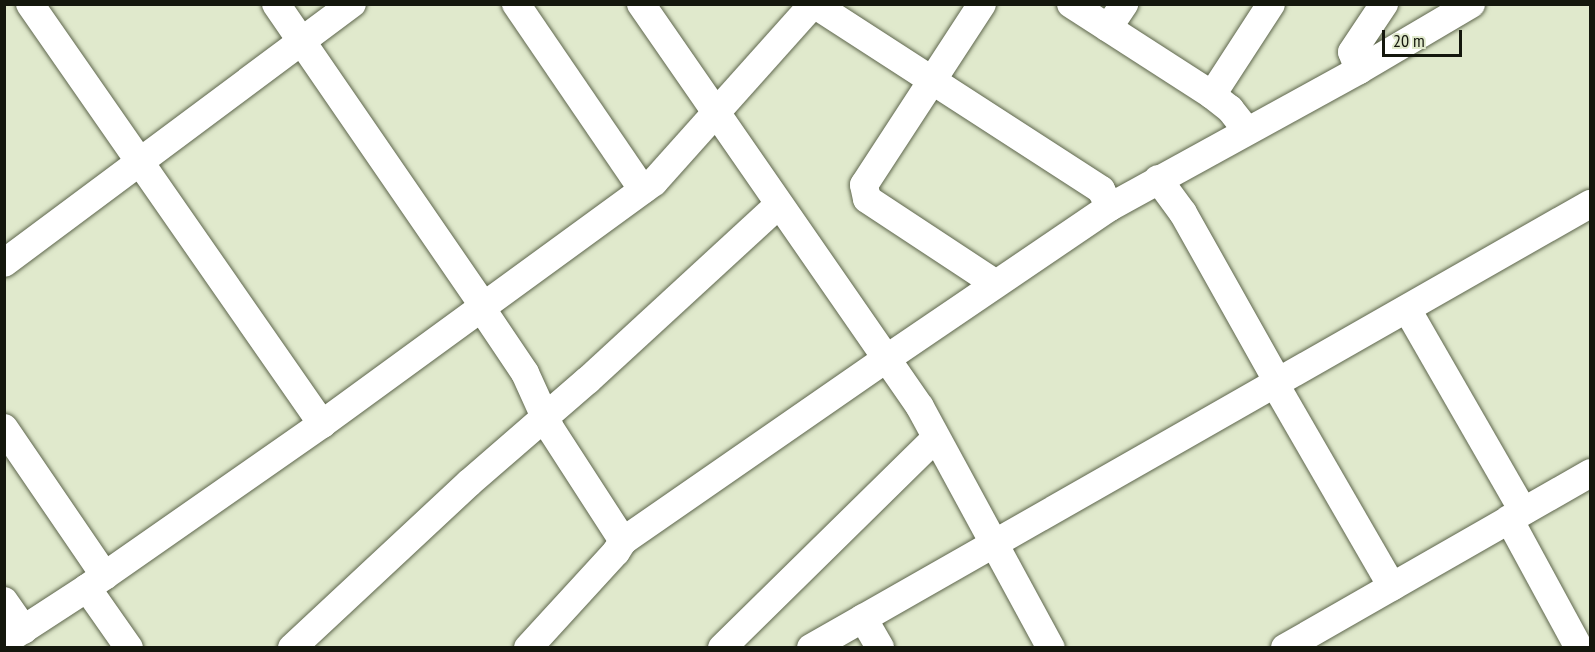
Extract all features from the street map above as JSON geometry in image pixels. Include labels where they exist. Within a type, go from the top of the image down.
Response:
[{"type":"street","points":[[30,4],[322,424]]},
{"type":"street","points":[[276,4],[483,308],[525,373],[544,417],[623,541]]},
{"type":"street","points":[[4,263],[352,4]]},
{"type":"street","points":[[516,4],[643,190]]},
{"type":"street","points":[[641,4],[722,108],[778,205],[896,352],[935,439],[1051,648]]},
{"type":"street","points":[[4,601],[14,636],[96,582],[322,424],[654,182],[813,4],[1101,190],[1110,207]]},
{"type":"street","points":[[982,4],[864,185],[867,199],[996,284]]},
{"type":"street","points":[[1071,4],[1212,95],[1230,109],[1247,130]]},
{"type":"street","points":[[1108,28],[1124,4]]},
{"type":"street","points":[[1212,95],[1271,4]]},
{"type":"street","points":[[1359,70],[1352,52],[1384,4]]},
{"type":"street","points":[[528,648],[616,552],[623,541],[896,352],[1110,207],[1359,70],[1471,4]]},
{"type":"street","points":[[1158,179],[1183,213],[1392,587]]},
{"type":"street","points":[[811,648],[1590,204]]},
{"type":"street","points":[[292,648],[469,483],[615,357],[778,205]]},
{"type":"street","points":[[1407,309],[1516,515],[1579,648]]},
{"type":"street","points":[[4,428],[96,582],[129,648]]},
{"type":"street","points":[[722,648],[935,439]]},
{"type":"street","points":[[1285,648],[1590,473]]},
{"type":"street","points":[[863,618],[880,648]]}]
